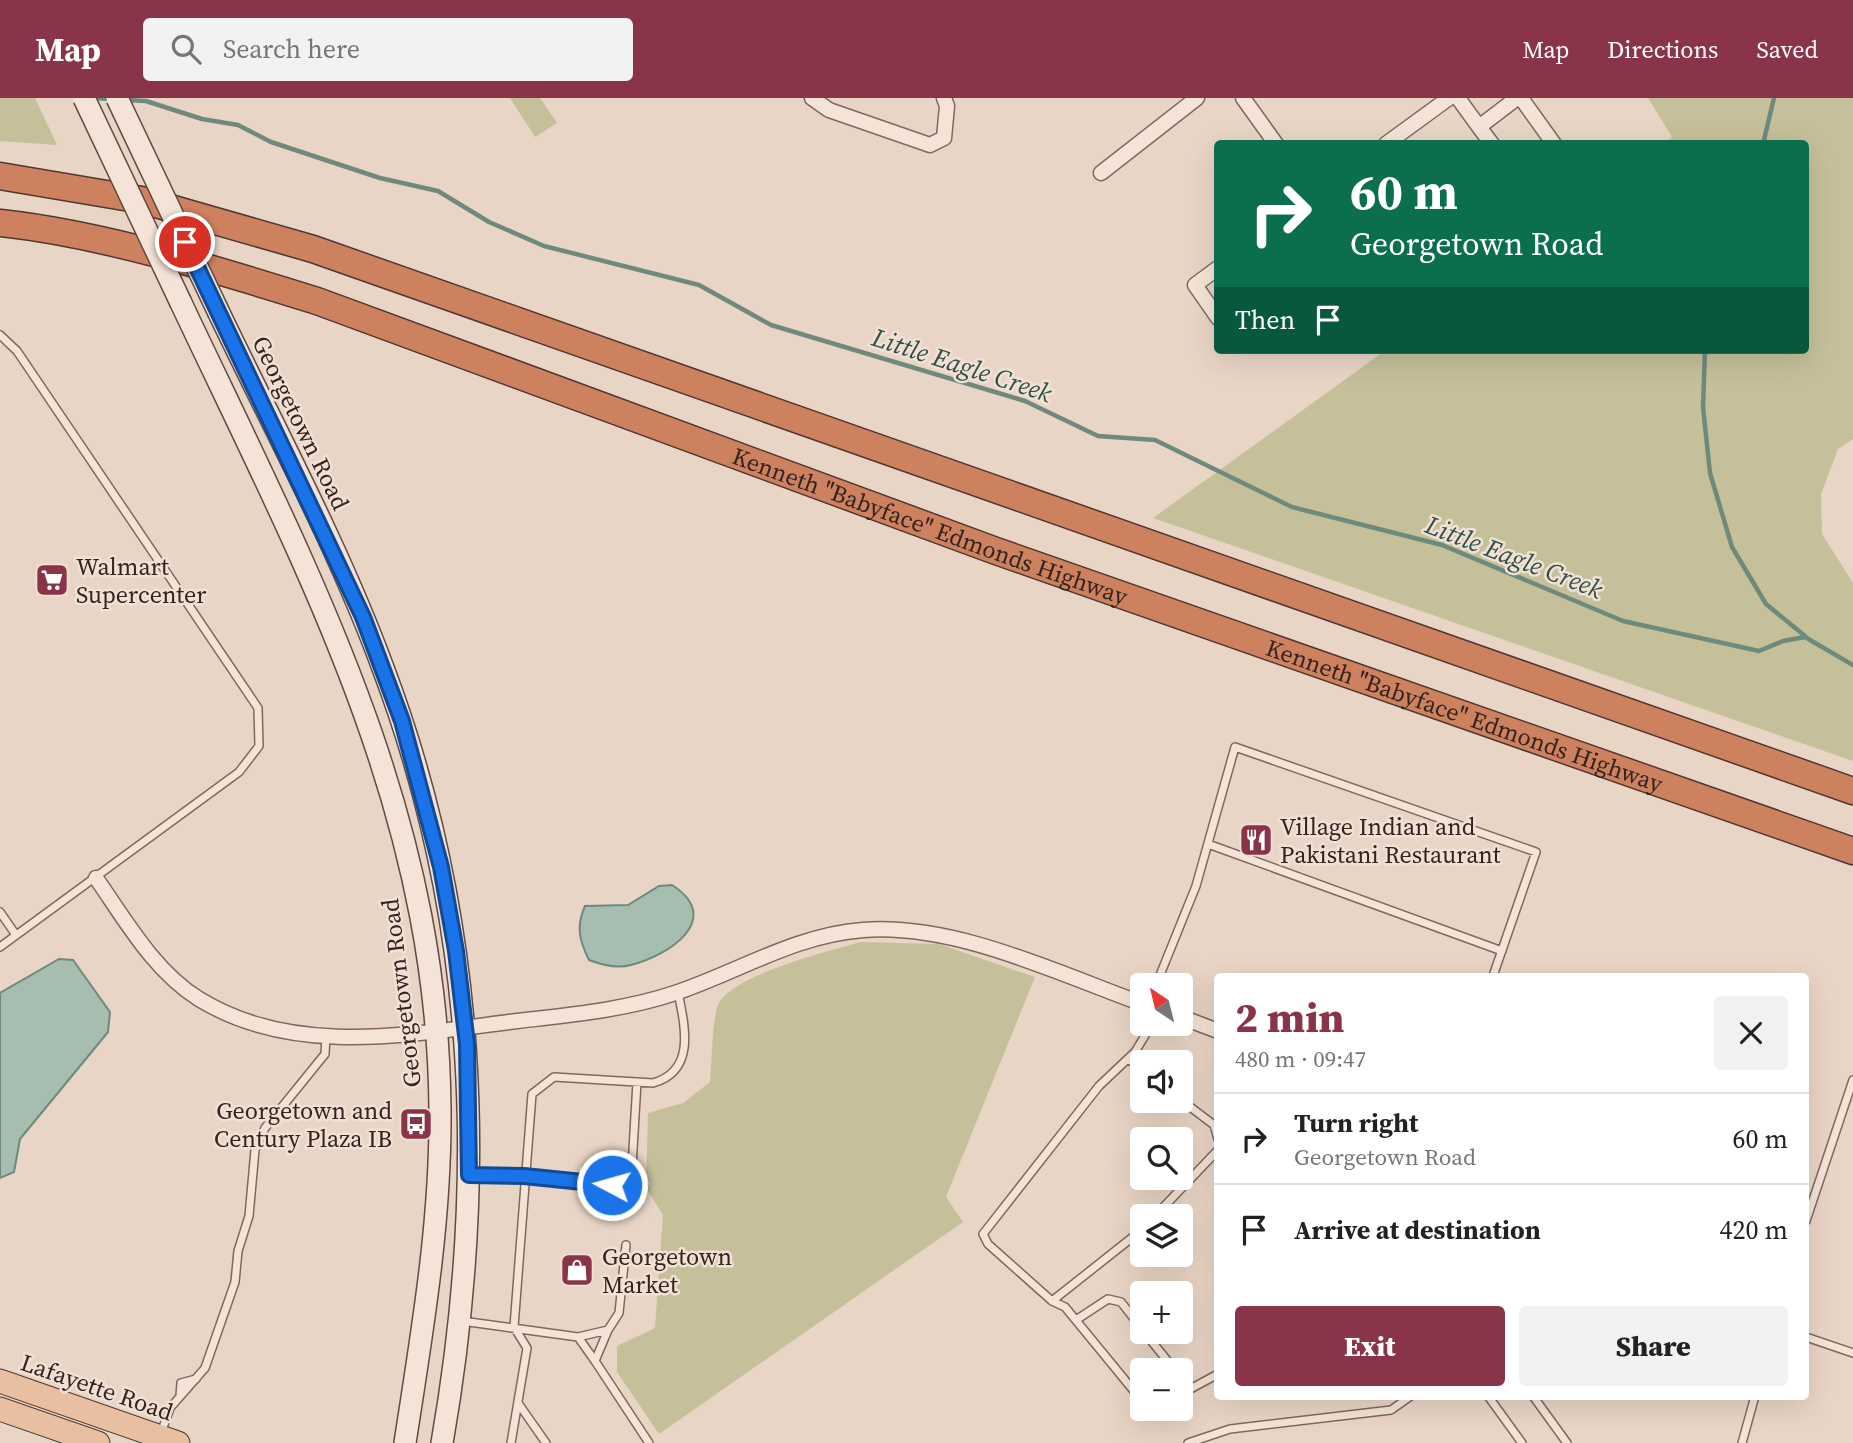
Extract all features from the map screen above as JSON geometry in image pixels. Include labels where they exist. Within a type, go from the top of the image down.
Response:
[{"type":"highway","points":[[0,176],[142,200],[313,249],[1853,791]]},
{"type":"highway","name":"Kenneth \"Babyface\" Edmonds Highway","points":[[0,223],[35,226],[214,269],[317,301],[996,551],[1853,851]]},
{"type":"main road","name":"Georgetown Road","points":[[85,98],[331,623],[373,730],[411,867],[427,954],[436,1031],[440,1110],[437,1230],[405,1443]]},
{"type":"main road","name":"Georgetown Road","points":[[117,98],[327,538],[384,671],[420,782],[441,867],[466,1028],[470,1093],[469,1175],[458,1320],[442,1443]]},
{"type":"main road","name":"Lafayette Road","points":[[3,1399],[169,1440]]},
{"type":"main road","name":"Lafayette Road","points":[[3,1399],[98,1443]]},
{"type":"street","points":[[812,98],[829,110],[930,145],[944,138],[947,106],[944,98]]},
{"type":"street","points":[[1101,173],[1197,98]]},
{"type":"street","points":[[1243,98],[1273,140]]},
{"type":"street","points":[[1391,140],[1449,98]]},
{"type":"street","points":[[1458,98],[1489,140]]},
{"type":"street","points":[[1479,127],[1519,98],[1551,140]]},
{"type":"street","points":[[1214,271],[1195,285],[1214,312]]},
{"type":"street","points":[[96,878],[153,958],[198,998],[244,1021],[287,1032],[326,1037],[466,1028],[645,1002],[678,992],[811,939],[856,930],[900,929],[959,939],[1130,999]]},
{"type":"street","points":[[1194,1022],[1214,1029]]},
{"type":"lane","points":[[0,335],[17,351],[258,708],[258,746],[239,772],[0,947]]},
{"type":"lane","points":[[1161,973],[1196,886],[1235,747],[1536,852],[1494,973]]},
{"type":"lane","points":[[1208,844],[1502,951]]},
{"type":"lane","points":[[0,912],[16,935]]},
{"type":"lane","points":[[511,1443],[527,1348],[514,1327],[532,1094],[540,1085],[554,1077],[637,1082],[667,1079],[679,1068],[685,1049],[684,1021],[678,992]]},
{"type":"lane","points":[[1130,1386],[1065,1307],[1052,1301],[988,1244],[983,1234],[1099,1086],[1128,1059],[1144,1036]]},
{"type":"lane","points":[[169,1440],[170,1408],[205,1368],[235,1282],[238,1251],[249,1216],[255,1150],[265,1128],[325,1054],[326,1037]]},
{"type":"lane","points":[[1809,1212],[1853,1080]]},
{"type":"lane","points":[[469,1175],[524,1176],[612,1185],[632,1166],[637,1082]]},
{"type":"lane","points":[[1193,1109],[1214,1125]]},
{"type":"lane","points":[[1166,1204],[1214,1154]]},
{"type":"lane","points":[[1052,1301],[1130,1239]]},
{"type":"lane","points":[[595,1361],[608,1330],[620,1313],[626,1245]]},
{"type":"lane","points":[[1076,1320],[1108,1299],[1121,1302],[1130,1313]]},
{"type":"lane","points":[[458,1320],[578,1337],[608,1330]]},
{"type":"lane","points":[[578,1337],[649,1443]]},
{"type":"lane","points":[[1809,1338],[1853,1353]]},
{"type":"lane","points":[[1154,1344],[1165,1358]]},
{"type":"lane","points":[[1193,1386],[1214,1376]]},
{"type":"lane","points":[[1188,1443],[1230,1429],[1391,1410],[1405,1400]]},
{"type":"lane","points":[[1491,1400],[1522,1443]]},
{"type":"lane","points":[[1536,1400],[1567,1443]]},
{"type":"lane","points":[[1742,1443],[1754,1400]]},
{"type":"lane","points":[[517,1402],[546,1443]]},
{"type":"shaded area","points":[[0,98],[35,98],[57,145],[0,141]]},
{"type":"shaded area","points":[[510,98],[540,98],[557,123],[535,137]]},
{"type":"shaded area","points":[[1648,98],[1853,98],[1853,439],[1838,449],[1821,494],[1822,534],[1853,583],[1853,761],[1153,518],[1380,354],[1809,354],[1809,140],[1668,140],[1672,137]]},
{"type":"shaded area","points":[[672,885],[687,898],[693,911],[692,923],[674,945],[646,960],[620,967],[589,960],[580,933],[580,920],[585,906],[628,905],[659,886]]},
{"type":"shaded area","points":[[861,942],[939,944],[1035,977],[946,1197],[963,1222],[659,1434],[617,1372],[617,1346],[655,1328],[663,1215],[646,1188],[648,1113],[683,1103],[710,1082],[716,1012],[727,994],[761,974]]},
{"type":"shaded area","points":[[59,959],[73,960],[110,1012],[108,1032],[20,1139],[14,1172],[0,1178],[0,993]]},
{"type":"waterway","name":"Little Eagle Creek","points":[[94,98],[111,99]]},
{"type":"waterway","points":[[1764,140],[1774,98]]},
{"type":"waterway","name":"Little Eagle Creek","points":[[126,100],[146,101],[202,119],[238,125],[271,142],[380,178],[438,191],[489,222],[544,246],[699,285],[771,325],[1025,401],[1098,436],[1155,440],[1292,507],[1442,545],[1623,621],[1759,651],[1783,641],[1805,637],[1853,665]]},
{"type":"waterway","points":[[1705,354],[1703,407],[1710,473],[1732,547],[1766,604],[1805,636]]},
{"type":"place","name":"Walmart Supercenter","points":[[52,580]]},
{"type":"place","name":"Village Indian and Pakistani Restaurant","points":[[1256,840]]},
{"type":"place","name":"Georgetown and Century Plaza IB","points":[[416,1124]]},
{"type":"place","name":"Georgetown Market","points":[[577,1270]]},
{"type":"route","points":[[185,242],[363,617],[402,721],[441,867],[456,951],[470,1093],[469,1175],[524,1176],[612,1185]]}]
